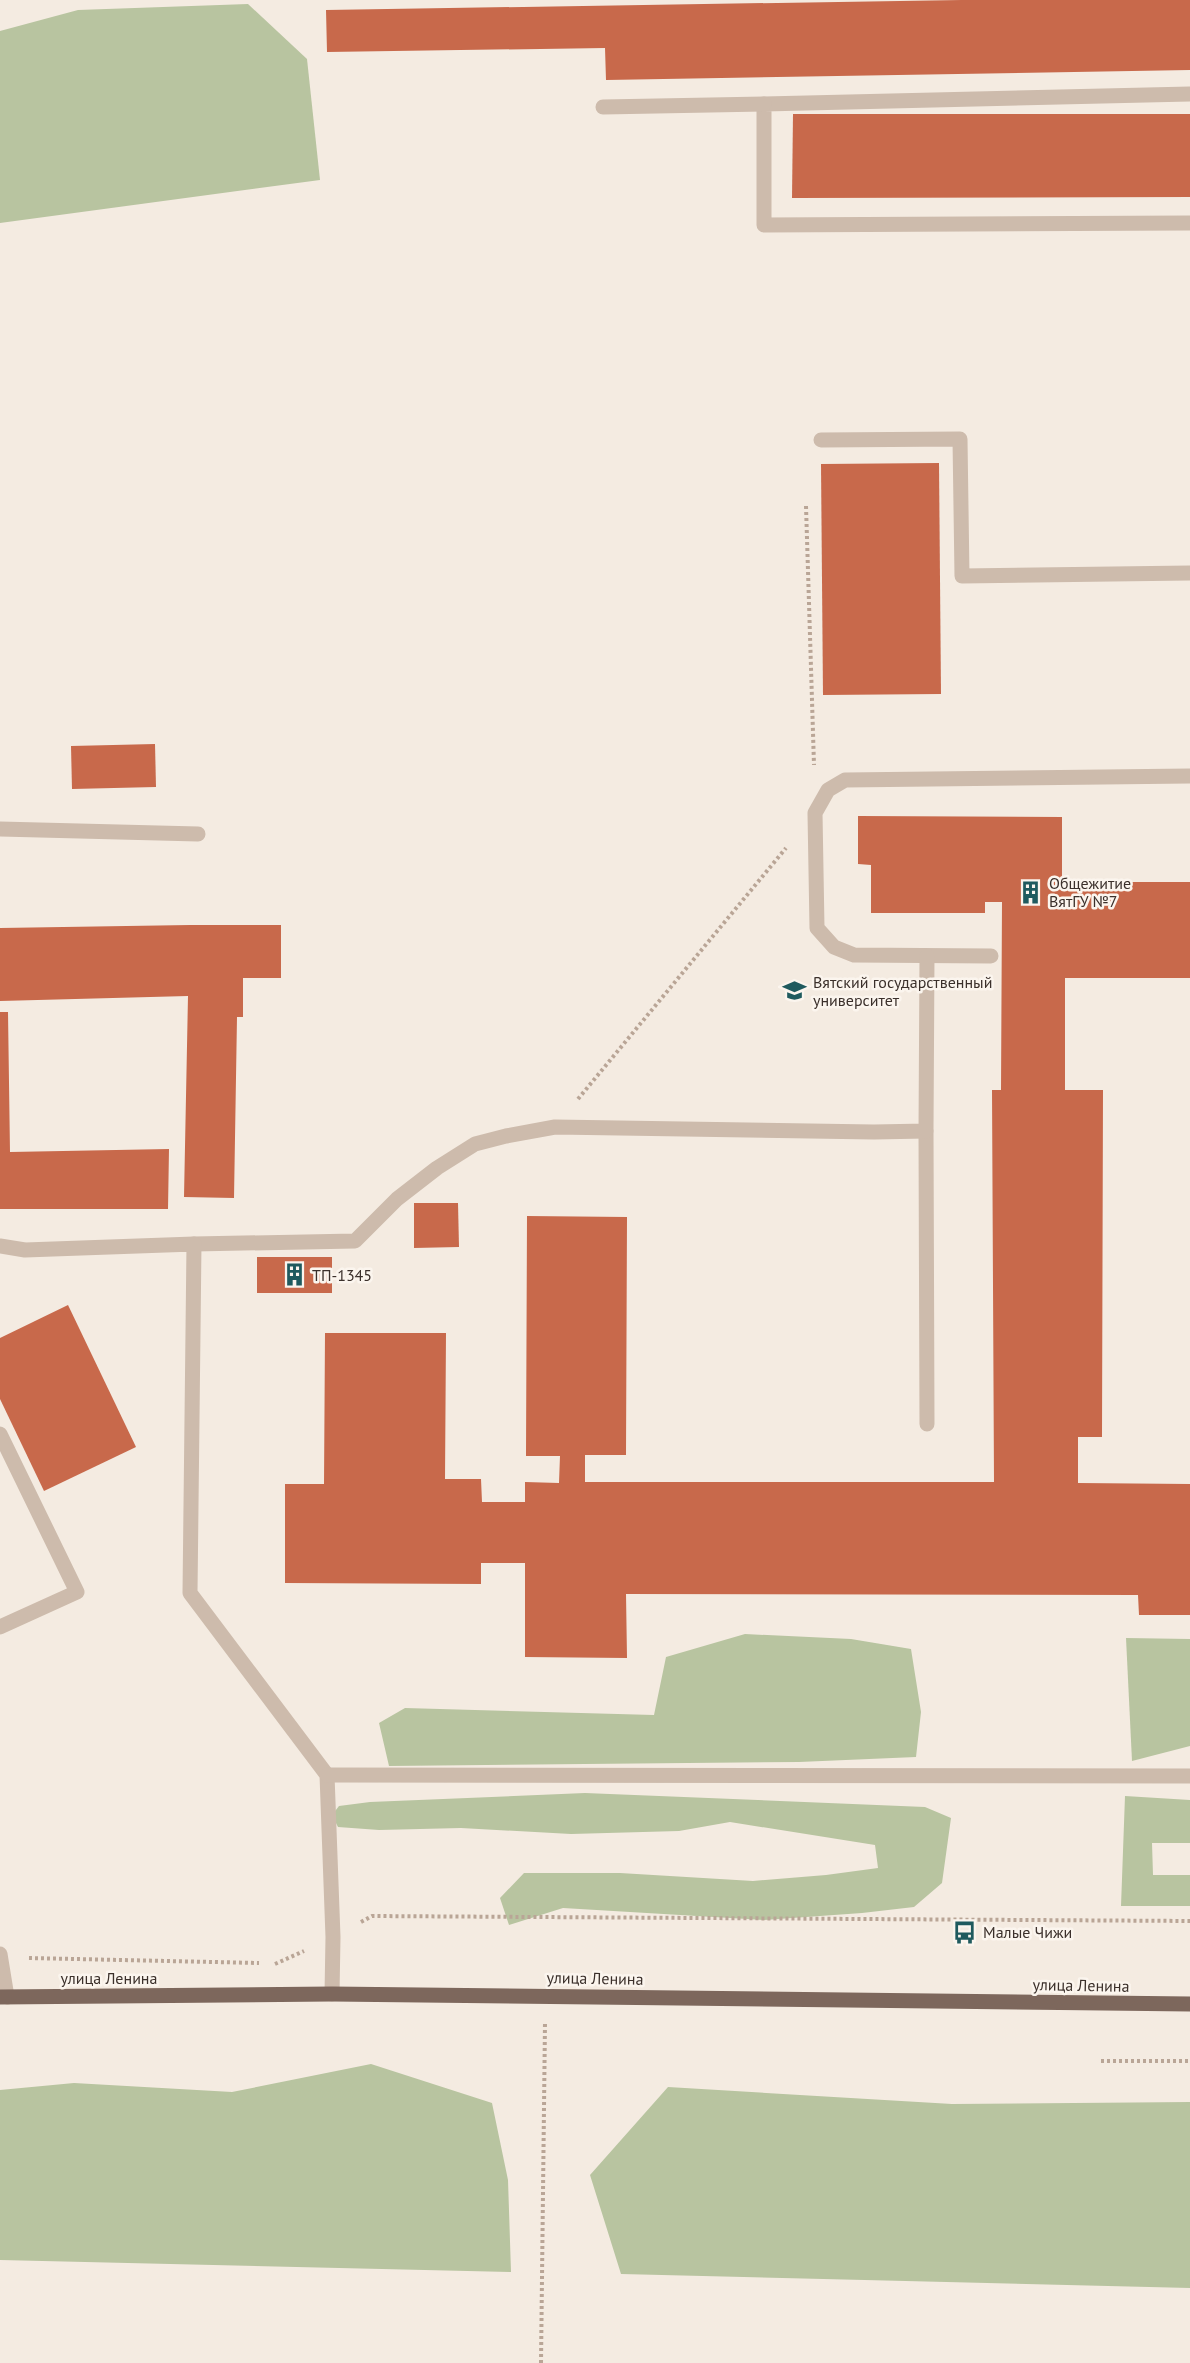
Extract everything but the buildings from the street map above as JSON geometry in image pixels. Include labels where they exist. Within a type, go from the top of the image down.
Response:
[{"type":"main road","name":"улица Ленина","points":[[4,1997],[332,1994],[1190,2004]]},
{"type":"street","points":[[603,107],[1190,94]]},
{"type":"street","points":[[764,104],[764,225],[1190,224]]},
{"type":"street","points":[[821,440],[960,439],[962,576],[1190,573]]},
{"type":"street","points":[[991,956],[854,955],[834,947],[817,928],[815,813],[828,790],[845,780],[1190,776]]},
{"type":"street","points":[[0,829],[198,834]]},
{"type":"street","points":[[927,956],[927,1424]]},
{"type":"street","points":[[0,1246],[25,1250],[355,1241],[397,1199],[437,1168],[475,1144],[555,1127],[926,1131]]},
{"type":"street","points":[[194,1244],[190,1593],[327,1775],[333,1937],[332,1994]]},
{"type":"street","points":[[0,1434],[77,1592],[0,1627]]},
{"type":"street","points":[[327,1775],[1190,1776]]},
{"type":"street","points":[[0,1956],[4,1997]]},
{"type":"path","points":[[806,506],[814,766]]},
{"type":"path","points":[[555,1127],[815,813]]},
{"type":"path","points":[[0,1956],[278,1964],[372,1916],[1190,1921]]},
{"type":"path","points":[[541,2363],[546,1996]]},
{"type":"path","points":[[1101,2061],[1190,2061]]},
{"type":"green space","points":[[248,4],[307,59],[320,180],[0,223],[0,31],[78,10]]},
{"type":"green space","points":[[745,1634],[851,1639],[911,1649],[921,1712],[916,1757],[799,1762],[389,1766],[379,1723],[405,1708],[654,1715],[666,1657]]},
{"type":"green space","points":[[1126,1638],[1190,1639],[1190,1746],[1132,1761]]},
{"type":"green space","points":[[585,1793],[925,1807],[951,1818],[942,1883],[914,1907],[862,1913],[764,1920],[563,1908],[509,1925],[500,1898],[524,1873],[620,1873],[753,1881],[878,1868],[875,1845],[730,1822],[679,1831],[571,1834],[461,1828],[379,1830],[338,1827],[332,1815],[339,1806],[370,1802]]},
{"type":"green space","points":[[1125,1796],[1190,1800],[1190,1843],[1152,1843],[1153,1875],[1190,1875],[1190,1906],[1121,1906]]},
{"type":"green space","points":[[371,2064],[492,2103],[508,2180],[511,2272],[0,2260],[0,2090],[74,2083],[232,2092]]},
{"type":"green space","points":[[668,2087],[952,2104],[1190,2102],[1190,2288],[621,2274],[590,2175]]},
{"type":"place","name":"Общежитие ВятГУ №7","points":[[1031,892]]},
{"type":"place","name":"Вятский государственный университет","points":[[795,991]]},
{"type":"place","name":"ТП-1345","points":[[294,1275]]},
{"type":"place","name":"Малые Чижи","points":[[965,1932]]}]
